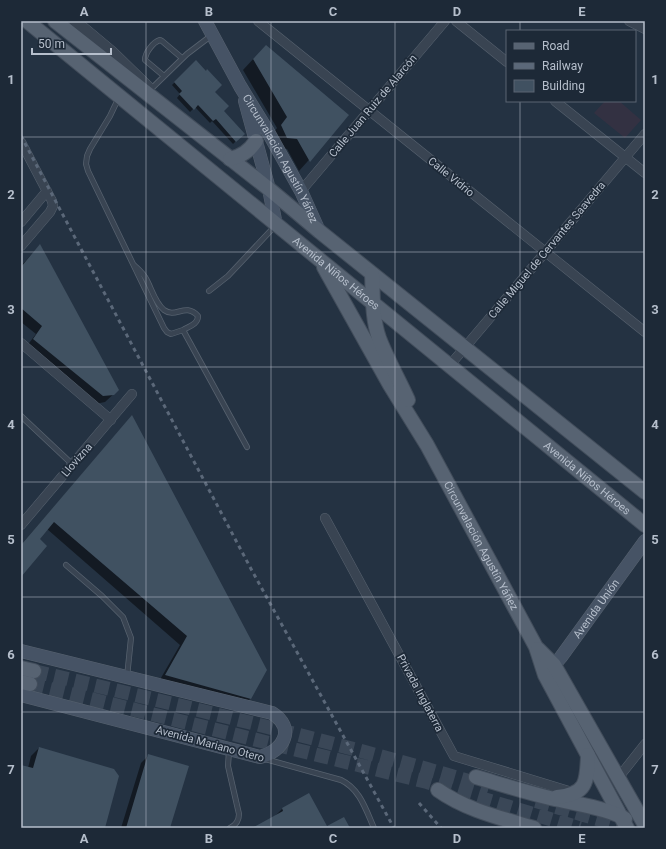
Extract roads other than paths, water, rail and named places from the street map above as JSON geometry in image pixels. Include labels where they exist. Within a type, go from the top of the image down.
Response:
[{"type":"main road","name":"Avenida Niños Héroes","points":[[27,21],[645,525]]},
{"type":"main road","name":"Avenida Niños Héroes","points":[[55,21],[149,91],[166,107],[372,274],[645,492]]},
{"type":"main road","name":"Circunvalación Agustín Yáñez","points":[[208,25],[240,86],[267,130],[301,191],[319,231]]},
{"type":"main road","name":"Circunvalación Agustín Yáñez","points":[[240,86],[269,189],[276,225]]},
{"type":"main road","points":[[230,159],[245,153],[252,148],[256,141]]},
{"type":"main road","name":"Circunvalación Agustín Yáñez","points":[[320,260],[390,385],[426,445],[536,647],[619,777],[642,822]]},
{"type":"main road","name":"Circunvalación Agustín Yáñez","points":[[372,274],[375,322],[379,338],[397,375],[426,445]]},
{"type":"main road","name":"Avenida Unión","points":[[550,670],[645,541]]},
{"type":"main road","points":[[21,651],[272,713],[280,718],[283,723],[285,736],[276,750],[260,757]]},
{"type":"main road","name":"Circunvalación Agustín Yáñez","points":[[550,670],[588,755],[624,822]]},
{"type":"main road","name":"Avenida Mariano Otero","points":[[24,676],[229,749],[260,757]]},
{"type":"main road","points":[[549,798],[569,796],[583,786],[586,779],[588,755]]},
{"type":"main road","points":[[476,776],[624,822],[642,822]]},
{"type":"main road","points":[[438,790],[449,798],[487,814],[534,828]]},
{"type":"street","points":[[75,21],[112,52],[149,91]]},
{"type":"street","name":"Calle Vidrio","points":[[258,21],[645,332]]},
{"type":"street","name":"Calle Juan Ruiz de Alarcón","points":[[301,191],[445,21]]},
{"type":"street","points":[[456,21],[506,61]]},
{"type":"street","points":[[630,21],[645,29]]},
{"type":"street","points":[[556,102],[645,173]]},
{"type":"street","name":"Calle Miguel de Cervantes Saavedra","points":[[450,365],[645,134]]},
{"type":"street","points":[[21,142],[52,200],[53,206],[50,212],[21,246]]},
{"type":"street","points":[[21,222],[47,191]]},
{"type":"street","points":[[21,343],[111,420]]},
{"type":"street","name":"Llovizna","points":[[21,525],[25,514],[73,465],[132,394]]},
{"type":"street","name":"Privada Inglaterra","points":[[325,518],[454,756],[575,793]]},
{"type":"street","points":[[619,777],[645,744]]},
{"type":"lane","points":[[149,91],[182,58],[208,25]]},
{"type":"lane","points":[[164,76],[145,60],[146,56],[156,42],[160,40],[162,41],[182,58]]},
{"type":"lane","points":[[120,96],[87,156],[86,164],[88,171],[132,262],[167,332],[171,334],[183,330],[198,320],[198,316],[190,310],[171,313],[164,310],[160,306],[145,277],[132,262]]},
{"type":"lane","points":[[209,291],[228,276],[276,225]]},
{"type":"lane","points":[[183,330],[247,447]]},
{"type":"lane","points":[[21,416],[73,465]]},
{"type":"lane","points":[[66,565],[102,596],[123,617],[131,638],[127,677]]},
{"type":"lane","points":[[229,749],[228,766],[239,814],[237,823],[230,828]]},
{"type":"lane","name":"Avenida Mariano Otero","points":[[260,757],[341,780],[348,784],[358,794],[374,828]]},
{"type":"tunnel","points":[[34,671],[319,740],[489,787]]},
{"type":"tunnel","points":[[30,684],[427,782],[580,828]]},
{"type":"tunnel","points":[[536,801],[628,828]]},
{"type":"railway","points":[[21,136],[250,567],[394,828]]},
{"type":"railway","points":[[419,803],[441,828]]}]
